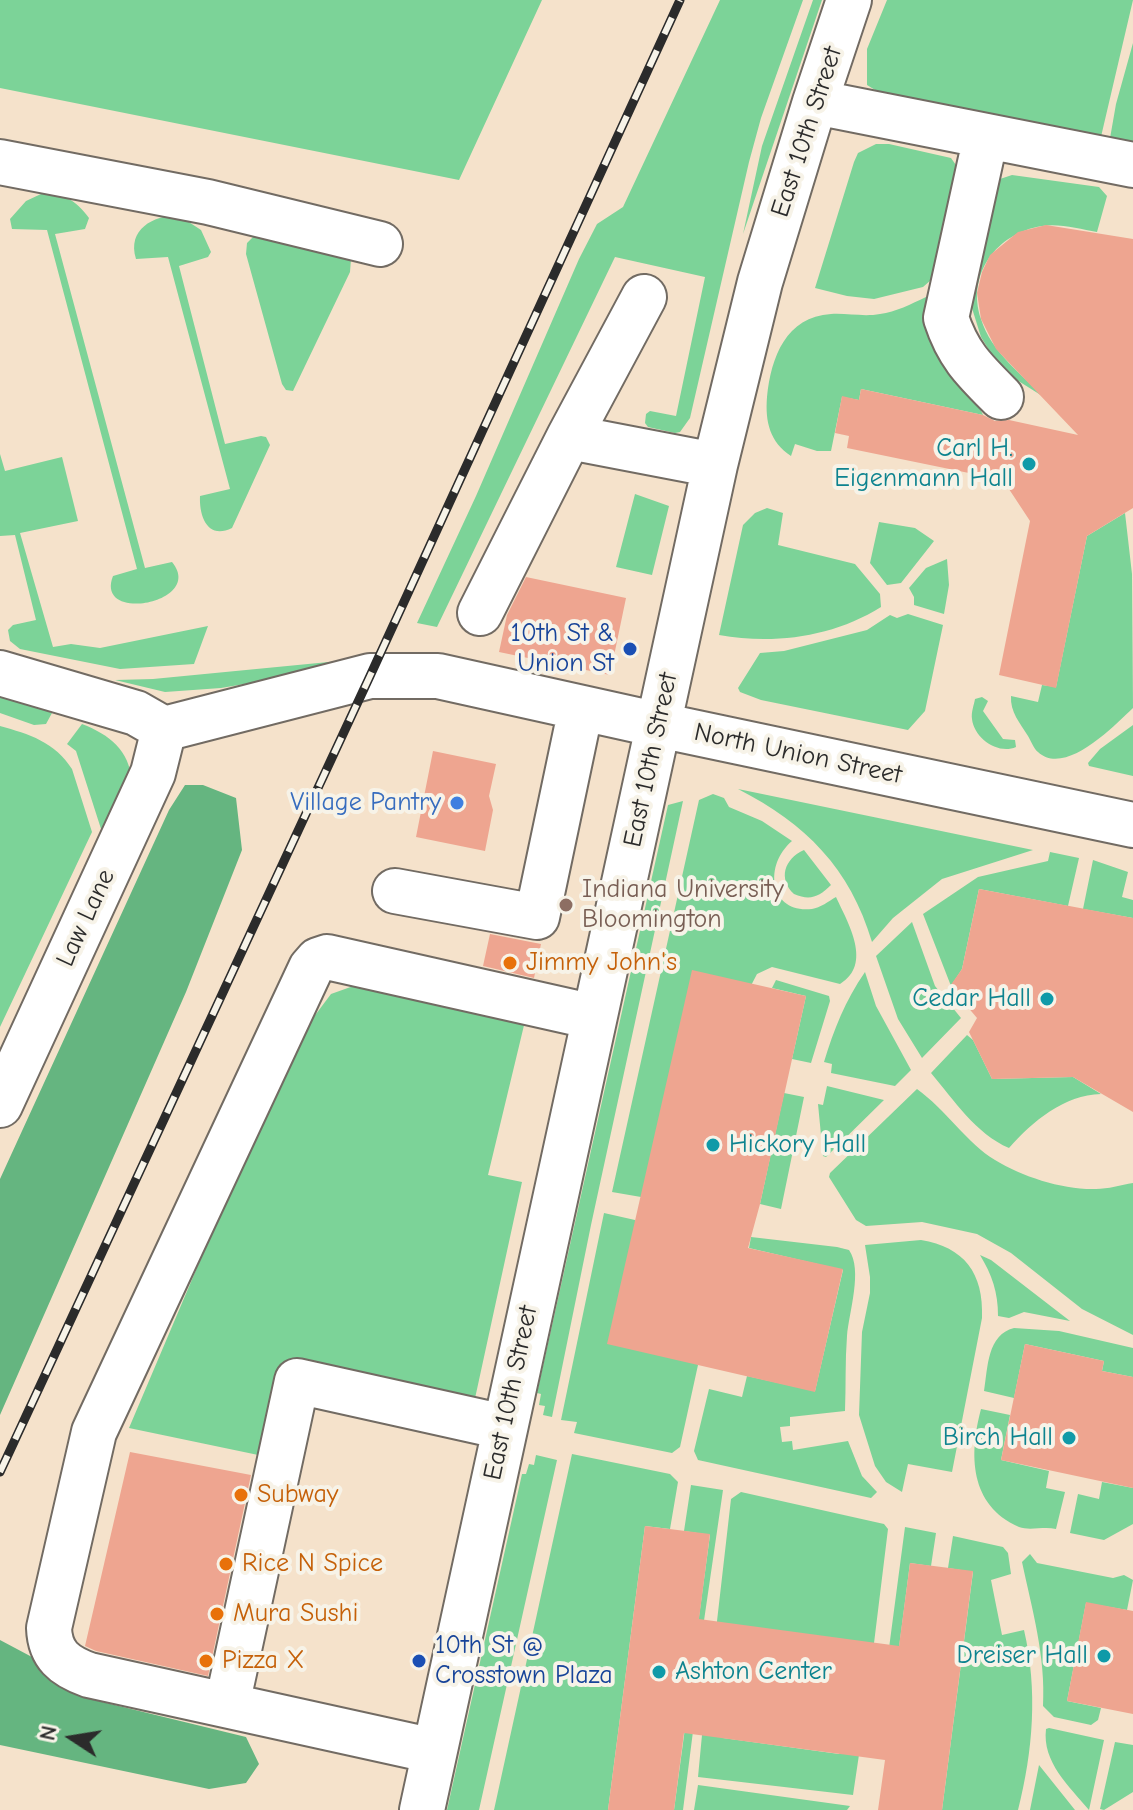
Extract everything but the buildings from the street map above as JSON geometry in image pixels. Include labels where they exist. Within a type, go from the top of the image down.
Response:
[{"type":"street","name":"East 10th Street","points":[[422,1810],[715,465],[760,282],[849,0]]},
{"type":"street","points":[[815,102],[1133,165]]},
{"type":"street","points":[[986,136],[946,318],[953,342],[1001,397]]},
{"type":"street","points":[[0,162],[208,202],[380,244]]},
{"type":"street","points":[[480,613],[644,297]]},
{"type":"street","points":[[569,437],[715,465]]},
{"type":"street","points":[[0,673],[136,713],[164,729]]},
{"type":"street","name":"North Union Street","points":[[164,729],[370,676],[438,676],[1133,825]]},
{"type":"street","points":[[395,891],[537,917],[581,708]]},
{"type":"street","name":"Law Lane","points":[[0,1105],[153,773],[164,729]]},
{"type":"street","points":[[434,1751],[73,1669],[57,1657],[50,1644],[49,1628],[94,1432],[311,968],[318,960],[327,957],[594,1017]]},
{"type":"street","points":[[227,1705],[297,1381],[504,1427]]},
{"type":"green space","points":[[0,0],[542,0],[459,180],[0,88]]},
{"type":"green space","points":[[720,0],[803,0],[761,118],[749,162],[690,418],[680,432],[675,433],[648,427],[645,423],[646,414],[650,411],[676,416],[705,277],[615,257],[437,627],[417,623],[579,259],[597,224],[623,207]]},
{"type":"green space","points":[[813,0],[822,0],[743,234],[762,146]]},
{"type":"green space","points":[[887,0],[1133,0],[1100,141],[880,93],[867,85],[867,49]]},
{"type":"green space","points":[[1133,43],[1133,149],[1109,144],[1116,104]]},
{"type":"green space","points":[[876,144],[951,158],[958,168],[939,273],[923,287],[874,299],[815,288],[854,162],[858,153]]},
{"type":"green space","points":[[1012,175],[1099,187],[1107,196],[1097,232],[1055,225],[1026,230],[999,247],[982,272],[977,302],[986,331],[1009,363],[1047,399],[1001,370],[981,337],[971,305],[994,181]]},
{"type":"green space","points":[[41,194],[68,199],[89,218],[85,229],[55,234],[145,568],[172,562],[178,576],[174,588],[163,597],[148,602],[119,600],[111,591],[113,576],[137,569],[47,230],[12,229],[10,219],[26,201]]},
{"type":"green space","points":[[178,215],[201,230],[211,252],[208,257],[179,266],[225,444],[261,436],[266,437],[270,445],[232,528],[224,531],[211,529],[201,512],[200,496],[230,489],[168,257],[136,259],[134,249],[135,240],[144,226],[160,218]]},
{"type":"green space","points":[[256,234],[351,259],[350,272],[293,391],[286,390],[282,384],[246,254],[247,243]]},
{"type":"green space","points":[[931,297],[983,415],[861,389],[859,400],[842,397],[831,451],[817,451],[795,444],[791,456],[784,450],[770,431],[767,397],[777,354],[792,331],[815,317],[886,313]]},
{"type":"green space","points":[[0,454],[5,471],[62,457],[78,521],[20,533],[53,647],[71,644],[100,648],[208,626],[194,664],[120,669],[20,649],[10,641],[8,630],[13,625],[36,620],[15,535],[0,536]]},
{"type":"green space","points":[[635,494],[669,506],[652,575],[616,567]]},
{"type":"green space","points":[[767,508],[783,513],[778,545],[855,564],[880,594],[881,607],[843,625],[803,636],[761,639],[719,635],[743,525],[755,513]]},
{"type":"green space","points":[[1125,513],[1132,574],[1133,708],[1075,754],[1049,758],[1034,747],[1014,712],[1011,696],[1038,702],[1042,685],[1056,687],[1087,536]]},
{"type":"green space","points":[[879,522],[915,528],[934,541],[901,583],[887,585],[870,563]]},
{"type":"green space","points":[[947,559],[949,585],[944,614],[914,605],[909,588],[926,568]]},
{"type":"green space","points":[[908,614],[943,625],[925,711],[908,730],[761,700],[740,692],[738,688],[760,653],[784,651],[867,630],[890,615],[897,618]]},
{"type":"green space","points":[[339,661],[339,668],[221,688],[165,692],[115,680],[153,679]]},
{"type":"green space","points":[[0,693],[52,713],[46,724],[34,725],[0,713]]},
{"type":"green space","points":[[982,697],[988,701],[983,711],[1003,739],[1015,740],[1016,747],[995,747],[977,733],[972,711],[975,699]]},
{"type":"green space","points":[[82,724],[116,745],[127,761],[132,781],[0,1068],[0,1052],[102,832],[76,751],[67,744]]},
{"type":"green space","points":[[1133,725],[1133,776],[1089,766],[1088,763],[1100,749]]},
{"type":"green space","points":[[0,726],[40,740],[65,760],[72,769],[92,832],[0,1027]]},
{"type":"green space","points":[[185,785],[203,785],[236,798],[242,850],[186,992],[0,1415],[0,1179],[169,810]]},
{"type":"green space","points":[[738,789],[1033,850],[942,879],[893,918],[872,942],[851,892],[822,851],[785,817]]},
{"type":"green space","points":[[713,794],[724,798],[729,807],[762,821],[792,841],[777,863],[774,875],[780,897],[798,909],[812,909],[836,897],[855,943],[855,966],[850,976],[840,984],[772,967],[757,974],[641,1197],[612,1192],[699,800]]},
{"type":"green space","points":[[683,801],[552,1417],[543,1415],[545,1406],[539,1405],[541,1394],[537,1393],[668,805]]},
{"type":"green space","points":[[804,850],[831,885],[810,897],[794,894],[785,876],[788,864]]},
{"type":"green space","points":[[1050,852],[1079,858],[1068,906],[979,889],[962,969],[951,986],[923,914],[978,877],[1048,861]]},
{"type":"green space","points":[[1093,860],[1128,872],[1122,897],[1133,900],[1133,918],[1083,909]]},
{"type":"green space","points":[[912,922],[935,986],[961,1018],[922,1058],[898,1019],[876,956]]},
{"type":"green space","points":[[865,972],[876,1006],[911,1070],[895,1086],[831,1073],[832,1064],[824,1062],[841,1016]]},
{"type":"green space","points":[[776,980],[829,996],[811,1063],[792,1059],[806,996],[772,988]]},
{"type":"green space","points":[[359,984],[526,1017],[488,1175],[522,1182],[474,1403],[286,1365],[263,1456],[129,1428],[199,1263],[310,1022],[331,994]]},
{"type":"green space","points":[[967,1035],[973,1040],[992,1079],[1073,1077],[1101,1094],[1074,1099],[1050,1111],[1009,1148],[976,1125],[931,1073]]},
{"type":"green space","points":[[827,1086],[884,1100],[826,1157],[823,1156],[818,1104],[823,1105]]},
{"type":"green space","points":[[917,1089],[985,1153],[1018,1172],[1057,1185],[1083,1189],[1133,1183],[1133,1335],[1082,1309],[1011,1253],[977,1234],[922,1222],[866,1226],[856,1220],[829,1177],[830,1173]]},
{"type":"green space","points":[[784,1093],[804,1097],[781,1209],[760,1204]]},
{"type":"green space","points":[[604,1213],[635,1220],[698,1365],[680,1447],[672,1453],[574,1433],[577,1422],[561,1420]]},
{"type":"green space","points":[[751,1237],[837,1247],[849,1250],[853,1258],[855,1280],[847,1336],[845,1411],[790,1417],[790,1426],[780,1427],[782,1442],[792,1441],[793,1450],[848,1441],[862,1476],[877,1492],[871,1498],[698,1460],[694,1451],[709,1389],[742,1397],[747,1376],[815,1391],[843,1270],[749,1248]]},
{"type":"green space","points":[[921,1240],[949,1249],[968,1265],[979,1288],[982,1318],[952,1472],[908,1464],[902,1492],[886,1482],[875,1466],[859,1415],[862,1332],[870,1293],[865,1245]]},
{"type":"green space","points":[[980,1255],[991,1260],[1070,1321],[1024,1312],[1009,1318],[998,1316],[994,1284]]},
{"type":"green space","points":[[1014,1328],[1059,1331],[1133,1348],[1133,1377],[1102,1371],[1104,1361],[1025,1344],[1014,1398],[984,1391],[990,1353],[998,1337]]},
{"type":"green space","points":[[981,1409],[1010,1415],[1001,1460],[1049,1471],[1046,1488],[1065,1492],[1056,1529],[1019,1527],[990,1506],[977,1477],[975,1460]]},
{"type":"green space","points":[[572,1454],[670,1474],[678,1482],[670,1529],[645,1526],[608,1810],[494,1810]]},
{"type":"green space","points":[[536,1455],[557,1460],[479,1810],[447,1810],[522,1474],[526,1474],[529,1464],[534,1465]]},
{"type":"green space","points":[[1102,1482],[1133,1488],[1133,1524],[1104,1540],[1070,1533],[1078,1494],[1099,1499]]},
{"type":"green space","points":[[691,1485],[723,1490],[699,1655],[694,1654],[710,1535],[684,1531]]},
{"type":"green space","points":[[741,1492],[884,1524],[888,1529],[869,1684],[713,1656],[731,1499]]},
{"type":"green space","points":[[905,1527],[936,1533],[931,1566],[910,1563],[894,1686],[884,1686]]},
{"type":"green space","points":[[953,1536],[1003,1547],[1008,1553],[1011,1574],[991,1580],[1002,1635],[1024,1630],[1032,1698],[1030,1743],[1018,1810],[942,1810],[973,1572],[948,1568]]},
{"type":"green space","points":[[1030,1554],[1037,1563],[1113,1578],[1124,1575],[1133,1580],[1127,1610],[1086,1603],[1067,1701],[1101,1708],[1098,1720],[1091,1725],[1054,1717],[1043,1706],[1040,1651],[1022,1562]]},
{"type":"green space","points":[[0,1640],[47,1665],[86,1698],[246,1737],[259,1764],[246,1783],[209,1789],[0,1745]]},
{"type":"green space","points":[[690,1691],[698,1692],[683,1810],[674,1810]]},
{"type":"green space","points":[[706,1693],[723,1738],[839,1754],[864,1721],[853,1795],[698,1777]]},
{"type":"green space","points":[[1046,1729],[1104,1740],[1089,1810],[1053,1763],[1046,1741]]},
{"type":"green space","points":[[1115,1742],[1133,1745],[1133,1792],[1104,1810],[1100,1809]]},
{"type":"green space","points":[[1039,1765],[1075,1810],[1030,1810]]},
{"type":"green space","points":[[698,1785],[850,1806],[847,1810],[694,1810]]},
{"type":"railway","points":[[0,1472],[680,0]]},
{"type":"place","name":"Carl H. Eigenmann Hall","points":[[1029,464]]},
{"type":"place","name":"10th St & Union St","points":[[630,649]]},
{"type":"place","name":"Village Pantry","points":[[457,803]]},
{"type":"place","name":"Indiana University Bloomington","points":[[566,905]]},
{"type":"place","name":"Jimmy John's","points":[[510,963]]},
{"type":"place","name":"Cedar Hall","points":[[1047,999]]},
{"type":"place","name":"Hickory Hall","points":[[713,1145]]},
{"type":"place","name":"Birch Hall","points":[[1069,1438]]},
{"type":"place","name":"Subway","points":[[241,1495]]},
{"type":"place","name":"Rice N Spice","points":[[226,1564]]},
{"type":"place","name":"Mura Sushi","points":[[217,1614]]},
{"type":"place","name":"Dreiser Hall","points":[[1104,1656]]},
{"type":"place","name":"Pizza X","points":[[206,1661]]},
{"type":"place","name":"10th St @ Crosstown Plaza","points":[[419,1661]]},
{"type":"place","name":"Ashton Center","points":[[659,1672]]}]
